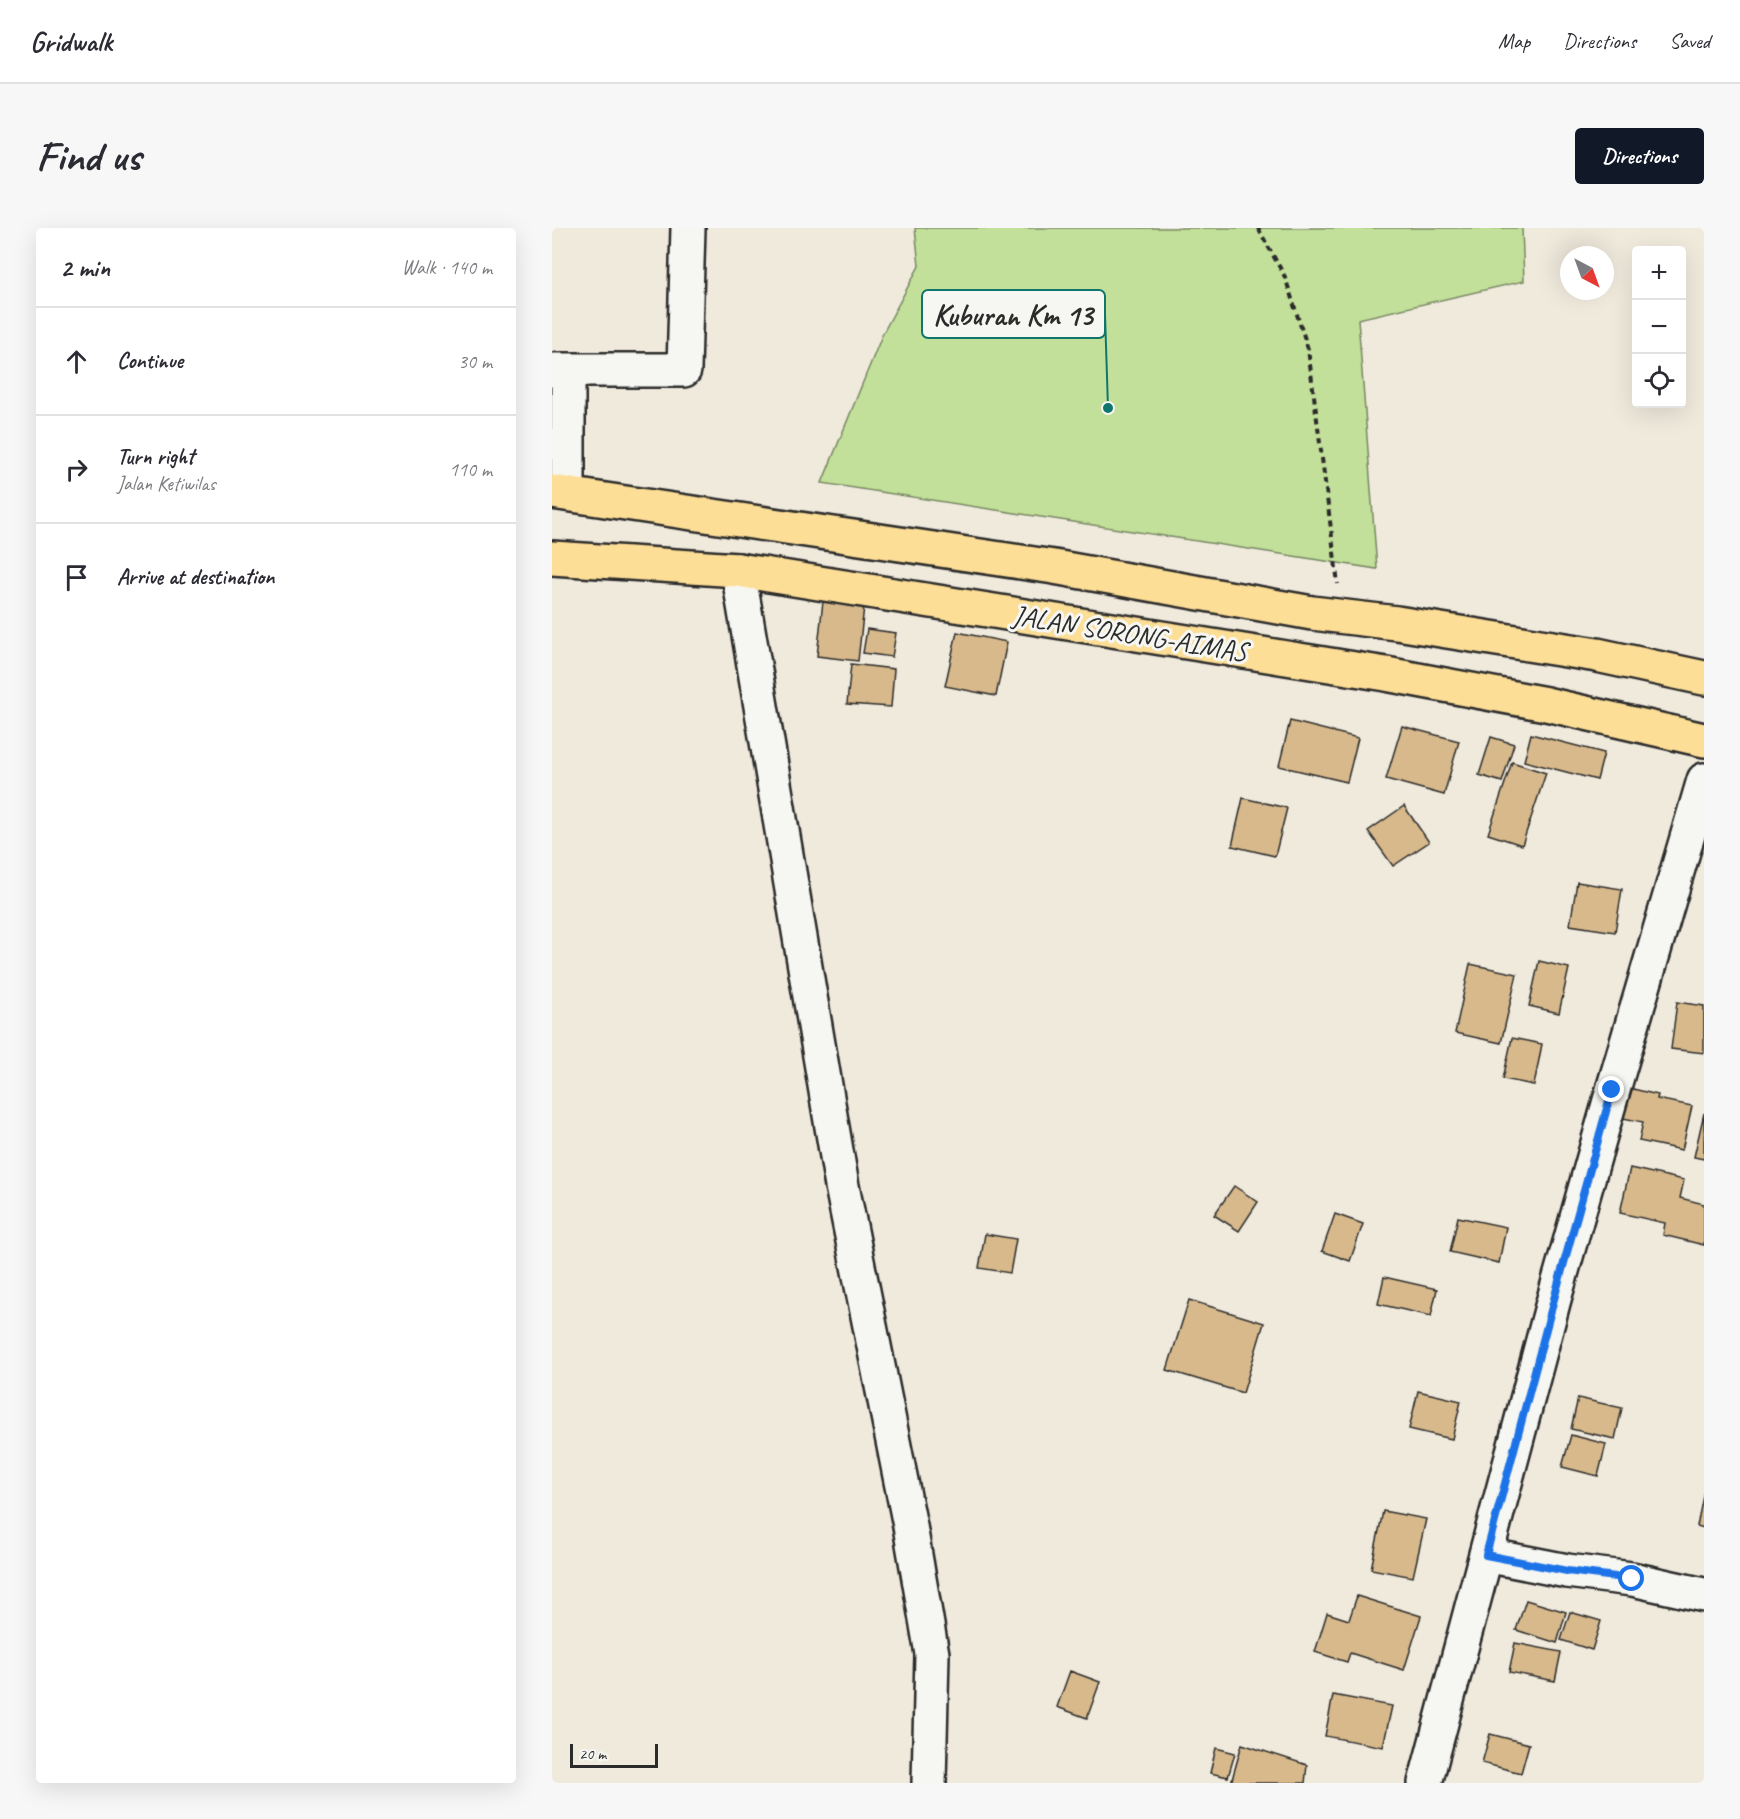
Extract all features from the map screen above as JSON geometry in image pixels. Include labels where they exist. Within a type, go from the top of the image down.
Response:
[{"type":"highway","name":"JALAN SORONG-AIMAS","points":[[560,493],[1054,567],[1342,617],[1597,655],[1704,678]]},
{"type":"highway","name":"JALAN SORONG-AIMAS","points":[[552,558],[738,570],[1386,674],[1546,704],[1704,740]]},
{"type":"highway","points":[[1386,674],[1397,624]]},
{"type":"street","points":[[560,493],[560,370],[684,370],[688,228]]},
{"type":"street","points":[[738,570],[842,1186],[910,1526],[932,1654],[929,1783]]},
{"type":"street","points":[[1425,1783],[1612,1090],[1704,780]]},
{"type":"street","points":[[1486,1555],[1567,1571],[1632,1579],[1704,1595]]},
{"type":"path","points":[[1258,228],[1285,277],[1308,349],[1342,617]]},
{"type":"green space","points":[[915,228],[1522,228],[1524,281],[1358,319],[1377,569],[822,483],[883,333],[919,266]]},
{"type":"building","points":[[824,592],[865,597],[858,661],[817,656]]},
{"type":"building","points":[[867,629],[896,633],[892,657],[863,653]]},
{"type":"building","points":[[957,632],[1007,642],[996,696],[945,686]]},
{"type":"building","points":[[851,664],[894,669],[891,707],[847,704]]},
{"type":"building","points":[[1290,721],[1358,738],[1347,782],[1279,766]]},
{"type":"building","points":[[1402,726],[1459,741],[1444,795],[1386,779]]},
{"type":"building","points":[[1531,734],[1604,753],[1597,780],[1524,761]]},
{"type":"building","points":[[1491,737],[1514,744],[1502,782],[1479,775]]},
{"type":"building","points":[[1512,762],[1546,773],[1522,845],[1488,834]]},
{"type":"building","points":[[1243,798],[1287,808],[1275,856],[1232,846]]},
{"type":"building","points":[[1404,806],[1429,842],[1393,866],[1368,831]]},
{"type":"building","points":[[1577,882],[1622,889],[1615,932],[1570,925]]},
{"type":"building","points":[[1539,961],[1569,968],[1559,1013],[1529,1006]]},
{"type":"building","points":[[1470,964],[1517,974],[1501,1043],[1455,1033]]},
{"type":"building","points":[[1677,1002],[1704,1006],[1704,1053],[1671,1049]]},
{"type":"building","points":[[1512,1038],[1542,1044],[1534,1085],[1503,1079]]},
{"type":"building","points":[[1629,1088],[1658,1095],[1657,1099],[1692,1106],[1682,1150],[1639,1141],[1643,1122],[1623,1118]]},
{"type":"building","points":[[1704,1113],[1704,1159],[1694,1157]]},
{"type":"building","points":[[1630,1168],[1684,1180],[1680,1198],[1704,1204],[1704,1245],[1663,1235],[1665,1223],[1620,1213]]},
{"type":"building","points":[[1234,1186],[1258,1202],[1239,1231],[1214,1215]]},
{"type":"building","points":[[1335,1214],[1363,1224],[1350,1261],[1322,1251]]},
{"type":"building","points":[[1458,1217],[1506,1227],[1499,1263],[1450,1252]]},
{"type":"building","points":[[985,1234],[1016,1239],[1010,1273],[979,1268]]},
{"type":"building","points":[[1384,1277],[1437,1289],[1431,1316],[1378,1304]]},
{"type":"building","points":[[1189,1300],[1264,1323],[1243,1393],[1167,1370]]},
{"type":"building","points":[[1418,1391],[1461,1401],[1452,1439],[1409,1429]]},
{"type":"building","points":[[1578,1398],[1622,1408],[1615,1439],[1571,1429]]},
{"type":"building","points":[[1571,1435],[1606,1444],[1598,1476],[1562,1467]]},
{"type":"building","points":[[1704,1491],[1704,1528],[1697,1526]]},
{"type":"building","points":[[1383,1511],[1426,1519],[1413,1577],[1371,1569]]},
{"type":"building","points":[[1357,1596],[1421,1616],[1404,1670],[1350,1653],[1347,1662],[1315,1652],[1327,1613],[1349,1620]]},
{"type":"building","points":[[1526,1600],[1566,1612],[1557,1643],[1516,1630]]},
{"type":"building","points":[[1570,1612],[1601,1621],[1592,1650],[1561,1640]]},
{"type":"building","points":[[1515,1643],[1561,1652],[1555,1681],[1509,1672]]},
{"type":"building","points":[[1070,1671],[1100,1682],[1087,1718],[1057,1707]]},
{"type":"building","points":[[1333,1695],[1392,1706],[1383,1747],[1325,1736]]},
{"type":"building","points":[[1490,1734],[1529,1744],[1521,1773],[1482,1763]]},
{"type":"building","points":[[1242,1744],[1307,1765],[1305,1783],[1231,1783]]},
{"type":"building","points":[[1216,1748],[1235,1753],[1228,1777],[1210,1773]]},
{"type":"place","name":"Kuburan Km 13","points":[[1108,408]]},
{"type":"route","points":[[1612,1090],[1486,1555],[1567,1571],[1632,1579]]}]
